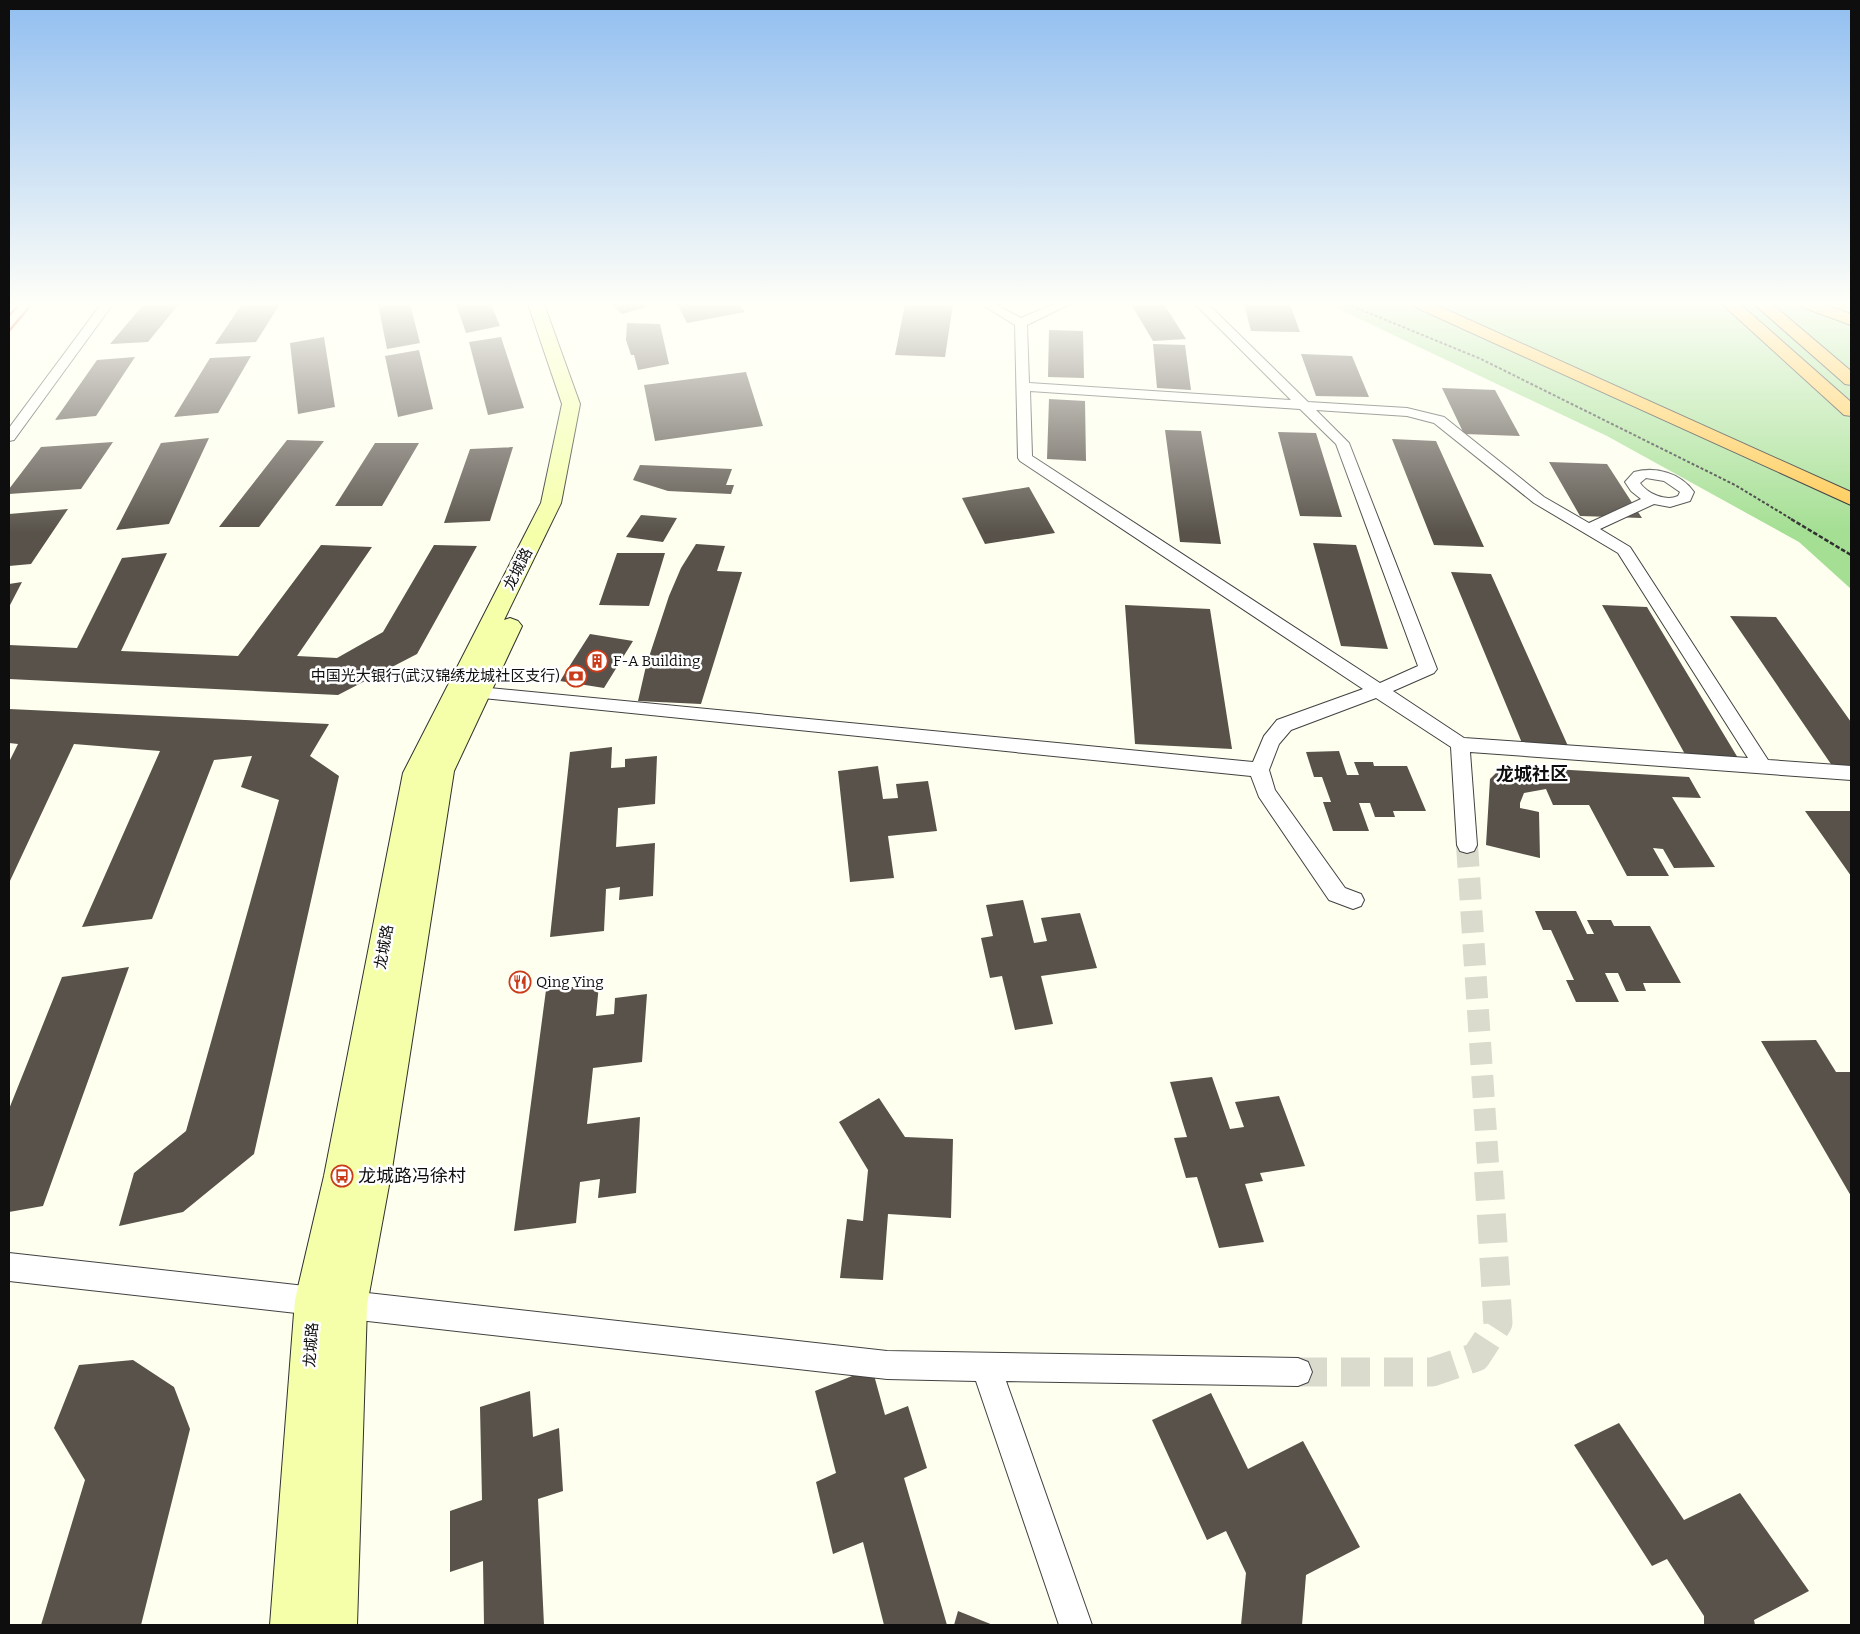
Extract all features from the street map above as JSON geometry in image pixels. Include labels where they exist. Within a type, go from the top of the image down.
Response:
[{"type":"highway","points":[[1589,380],[1851,499]]},
{"type":"highway","points":[[1816,380],[1851,411]]},
{"type":"street","points":[[9,437],[51,380]]},
{"type":"street","name":"龙城路","points":[[293,1625],[314,1300],[342,1176],[416,773],[551,503],[571,404],[563,380]]},
{"type":"street","name":"龙城路","points":[[334,1625],[348,1305],[374,1169],[441,771],[566,505],[587,405],[578,380]]},
{"type":"street","points":[[1022,380],[1025,458],[1460,744],[1851,773]]},
{"type":"street","points":[[1278,380],[1342,443],[1428,669],[1284,725],[1271,741],[1259,770],[1266,792],[1337,894],[1353,900]]},
{"type":"street","points":[[1022,386],[1407,412],[1439,420],[1539,500],[1624,550],[1763,766]]},
{"type":"street","points":[[1588,528],[1652,499]]},
{"type":"street","points":[[479,693],[1259,770]]},
{"type":"street","points":[[1460,744],[1466,845]]},
{"type":"street","points":[[9,1268],[314,1300],[887,1366],[1298,1372]]},
{"type":"street","points":[[986,1367],[1075,1625]]},
{"type":"path","points":[[1524,380],[1735,485],[1851,555]]},
{"type":"green space","points":[[1489,380],[1851,380],[1851,589],[1799,542],[1607,436]]},
{"type":"building","points":[[83,380],[120,380],[96,416],[55,420]]},
{"type":"building","points":[[196,380],[237,380],[218,413],[174,417]]},
{"type":"building","points":[[294,380],[331,380],[335,407],[298,414]]},
{"type":"building","points":[[390,380],[426,380],[433,409],[398,417]]},
{"type":"building","points":[[479,380],[515,380],[524,408],[488,415]]},
{"type":"building","points":[[681,380],[749,380],[763,426],[655,441],[644,385]]},
{"type":"building","points":[[1156,380],[1190,380],[1191,390],[1157,388]]},
{"type":"building","points":[[1310,380],[1362,380],[1369,397],[1316,396]]},
{"type":"building","points":[[1442,388],[1495,390],[1520,436],[1464,434]]},
{"type":"building","points":[[1049,399],[1085,401],[1086,461],[1047,459]]},
{"type":"building","points":[[1165,430],[1201,431],[1221,544],[1180,542]]},
{"type":"building","points":[[1278,432],[1316,433],[1342,517],[1300,516]]},
{"type":"building","points":[[209,438],[169,524],[116,530],[161,443]]},
{"type":"building","points":[[1392,439],[1436,441],[1484,547],[1434,545]]},
{"type":"building","points":[[287,440],[324,441],[259,527],[219,527]]},
{"type":"building","points":[[113,442],[81,489],[9,494],[9,489],[41,447]]},
{"type":"building","points":[[375,443],[419,443],[382,506],[335,506]]},
{"type":"building","points":[[513,447],[490,521],[444,523],[470,449]]},
{"type":"building","points":[[1549,462],[1607,464],[1642,518],[1580,516]]},
{"type":"building","points":[[640,465],[732,469],[726,485],[734,485],[731,494],[668,491],[633,480]]},
{"type":"building","points":[[1029,487],[1055,533],[985,544],[962,498]]},
{"type":"building","points":[[68,509],[31,564],[9,566],[9,514]]},
{"type":"building","points":[[641,515],[677,518],[663,542],[626,537]]},
{"type":"building","points":[[1313,543],[1356,545],[1388,649],[1341,646]]},
{"type":"building","points":[[696,544],[725,546],[717,571],[742,572],[701,704],[638,701],[646,666],[669,596],[681,568]]},
{"type":"building","points":[[321,545],[372,547],[297,656],[337,658],[383,632],[434,545],[477,546],[417,654],[338,695],[9,679],[9,645],[77,648],[122,558],[167,553],[121,651],[238,656]]},
{"type":"building","points":[[617,553],[665,553],[649,606],[599,605]]},
{"type":"building","points":[[1451,572],[1491,574],[1568,746],[1522,743]]},
{"type":"building","points":[[22,582],[9,607],[9,584]]},
{"type":"building","points":[[1125,605],[1210,609],[1232,749],[1135,744]]},
{"type":"building","points":[[1602,605],[1647,607],[1738,758],[1686,756]]},
{"type":"building","points":[[1730,616],[1776,617],[1851,722],[1851,771],[1835,770]]},
{"type":"building","name":"F-A Building","points":[[590,634],[633,641],[604,688],[560,681]]},
{"type":"building","points":[[9,709],[329,724],[310,756],[339,776],[254,1154],[183,1212],[119,1226],[134,1173],[186,1131],[279,800],[241,787],[252,756],[214,760],[152,919],[82,927],[160,751],[74,744],[9,883],[9,762],[18,744],[9,743]]},
{"type":"building","points":[[612,747],[611,768],[625,767],[625,759],[657,756],[655,804],[618,808],[616,847],[655,843],[653,896],[619,900],[620,887],[606,889],[604,931],[550,937],[570,752]]},
{"type":"building","points":[[1339,751],[1347,775],[1359,775],[1354,762],[1373,762],[1374,766],[1407,766],[1426,811],[1393,811],[1395,817],[1375,817],[1370,803],[1359,803],[1369,831],[1333,831],[1323,802],[1331,802],[1322,777],[1314,777],[1306,752]]},
{"type":"building","points":[[878,766],[883,799],[898,798],[896,784],[928,781],[937,831],[888,836],[894,878],[850,882],[838,771]]},
{"type":"building","points":[[1519,767],[1689,777],[1701,798],[1672,797],[1715,867],[1674,868],[1663,849],[1653,848],[1669,876],[1627,876],[1589,805],[1553,805],[1546,789],[1524,793],[1520,803],[1520,808],[1539,812],[1540,858],[1486,845],[1490,779],[1499,770]]},
{"type":"building","points":[[1805,811],[1851,811],[1851,876]]},
{"type":"building","points":[[1023,900],[1034,943],[1047,941],[1041,918],[1080,913],[1097,968],[1041,976],[1053,1024],[1015,1030],[1002,976],[990,978],[981,938],[993,936],[986,905]]},
{"type":"building","points":[[1535,911],[1576,911],[1587,934],[1594,934],[1587,920],[1611,920],[1614,926],[1650,926],[1681,983],[1643,983],[1646,991],[1626,991],[1618,973],[1605,973],[1619,1002],[1576,1002],[1566,980],[1574,980],[1551,930],[1543,930]]},
{"type":"building","points":[[129,967],[43,1206],[9,1212],[9,1109],[62,977]]},
{"type":"building","points":[[599,984],[596,1016],[614,1014],[615,998],[647,994],[642,1062],[593,1068],[587,1124],[640,1117],[636,1193],[598,1198],[600,1179],[580,1182],[576,1223],[514,1231],[546,990]]},
{"type":"building","points":[[1816,1040],[1836,1072],[1851,1072],[1851,1196],[1761,1041]]},
{"type":"building","points":[[1212,1077],[1230,1129],[1244,1127],[1235,1102],[1279,1096],[1305,1166],[1260,1173],[1263,1181],[1245,1184],[1264,1242],[1219,1248],[1197,1177],[1186,1178],[1174,1138],[1187,1137],[1170,1082]]},
{"type":"building","points":[[879,1098],[905,1137],[953,1139],[951,1218],[888,1214],[883,1280],[840,1278],[847,1219],[863,1221],[868,1170],[839,1122]]},
{"type":"building","points":[[133,1360],[174,1387],[190,1429],[141,1625],[41,1625],[85,1480],[54,1428],[79,1365]]},
{"type":"building","points":[[872,1368],[885,1415],[908,1406],[927,1468],[904,1478],[947,1625],[884,1625],[863,1542],[833,1554],[816,1482],[836,1473],[815,1391]]},
{"type":"building","points":[[530,1391],[533,1437],[559,1428],[563,1491],[538,1499],[544,1625],[484,1625],[483,1561],[450,1572],[450,1511],[482,1500],[480,1407]]},
{"type":"building","points":[[1211,1393],[1248,1469],[1303,1441],[1360,1547],[1306,1575],[1302,1625],[1241,1625],[1246,1573],[1226,1531],[1207,1540],[1152,1420]]},
{"type":"building","points":[[1619,1423],[1684,1520],[1740,1493],[1809,1591],[1754,1620],[1755,1625],[1704,1625],[1704,1616],[1667,1559],[1652,1566],[1574,1445]]},
{"type":"building","points":[[958,1611],[993,1625],[954,1625]]},
{"type":"tunnel","points":[[1467,845],[1488,1163]]},
{"type":"tunnel","points":[[1298,1372],[1432,1372],[1476,1357],[1498,1323],[1488,1162]]},
{"type":"place","name":"F-A Building","points":[[597,661]]},
{"type":"place","name":"中国光大银行(武汉锦绣龙城社区支行)","points":[[576,676]]},
{"type":"place","name":"Qing Ying","points":[[520,982]]},
{"type":"place","name":"龙城路冯徐村","points":[[342,1176]]},
{"type":"district","name":"龙城社区","points":[[1532,774]]}]
